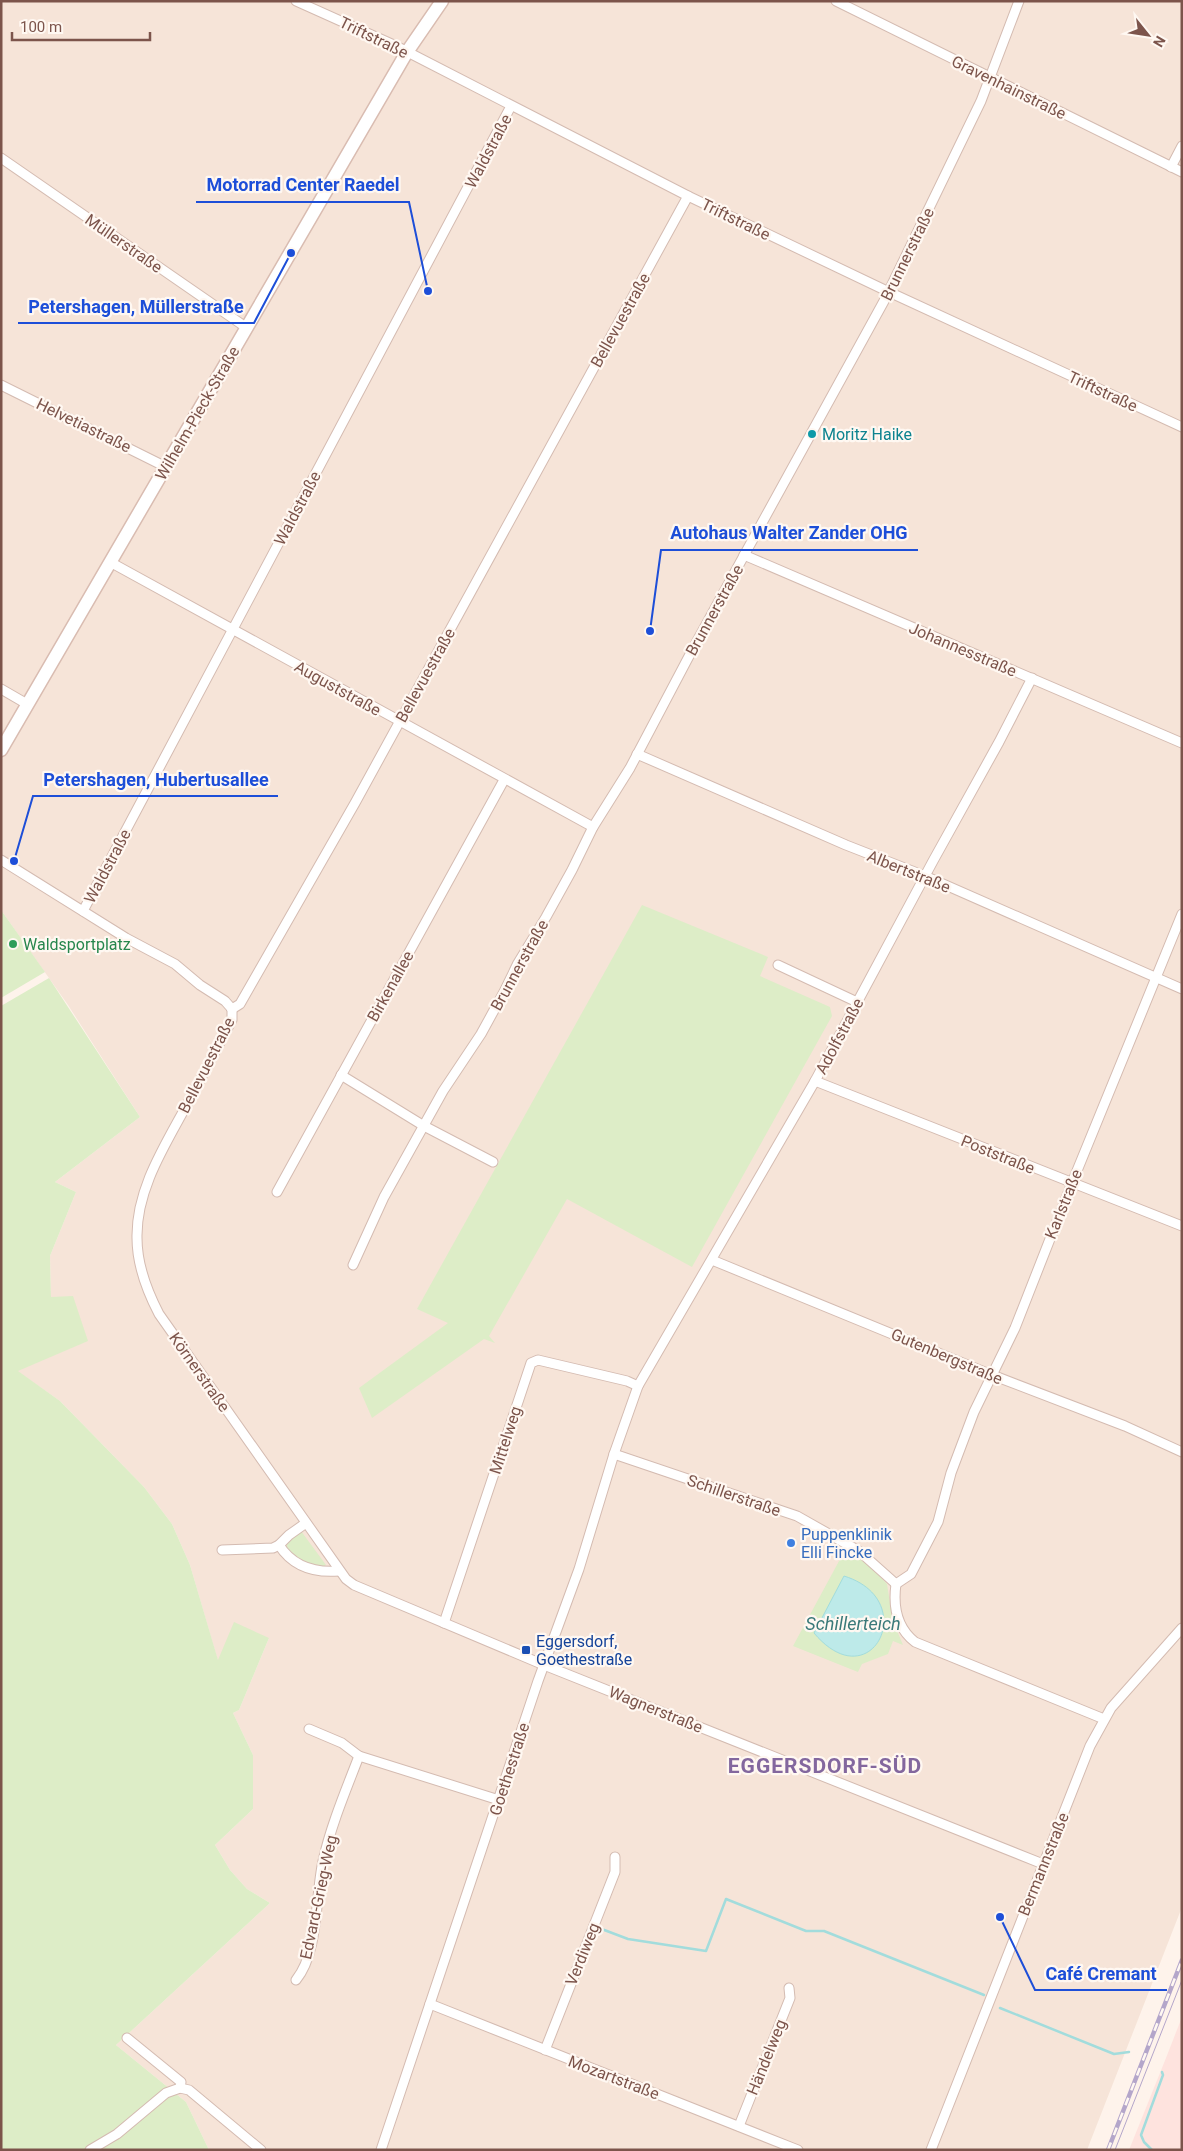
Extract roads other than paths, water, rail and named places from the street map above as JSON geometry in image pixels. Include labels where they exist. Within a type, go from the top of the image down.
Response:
[{"type":"street","name":"Triftstraße","points":[[296,1],[375,36],[688,196],[889,292],[1182,426]]},
{"type":"street","name":"Wilhelm-Pieck-Straße","points":[[1,750],[407,52],[442,1]]},
{"type":"street","name":"Gravenhainstraße","points":[[836,1],[1182,172]]},
{"type":"street","name":"Brunnerstraße","points":[[353,1265],[384,1197],[443,1091],[486,1025],[518,963],[564,885],[593,827],[636,754],[889,292],[967,132],[991,78],[1019,1]]},
{"type":"street","name":"Waldstraße","points":[[83,911],[511,106]]},
{"type":"street","points":[[1171,167],[1182,146]]},
{"type":"street","name":"Müllerstraße","points":[[1,158],[247,328]]},
{"type":"street","name":"Bellevuestraße","points":[[162,1151],[232,1020],[232,1009],[240,1004],[400,721],[688,196]]},
{"type":"street","name":"Helvetiastraße","points":[[1,385],[166,467]]},
{"type":"street","name":"Johannesstraße","points":[[744,554],[1182,743]]},
{"type":"street","name":"Auguststraße","points":[[110,562],[504,780],[593,827]]},
{"type":"street","name":"Adolfstraße","points":[[638,1387],[816,1081],[1032,678]]},
{"type":"street","points":[[1,689],[27,704]]},
{"type":"street","name":"Albertstraße","points":[[636,754],[846,845],[925,876],[1182,988]]},
{"type":"street","name":"Birkenallee","points":[[277,1192],[504,780]]},
{"type":"street","points":[[1,860],[126,938],[175,964],[200,985],[225,1001],[232,1009]]},
{"type":"street","name":"Karlstraße","points":[[896,1584],[911,1574],[938,1522],[945,1493],[974,1412],[1016,1328],[1072,1183],[1182,914]]},
{"type":"street","points":[[778,965],[857,1002]]},
{"type":"street","points":[[341,1075],[424,1126],[493,1162]]},
{"type":"street","name":"Poststraße","points":[[816,1081],[1182,1226]]},
{"type":"street","name":"Körnerstraße","points":[[162,1151],[146,1188],[136,1239],[138,1256],[149,1296],[159,1314],[339,1571]]},
{"type":"street","name":"Gutenbergstraße","points":[[712,1260],[992,1375],[1125,1426],[1182,1452]]},
{"type":"street","name":"Mittelweg","points":[[444,1623],[531,1363],[538,1360],[627,1381],[638,1387]]},
{"type":"street","name":"Goethestraße","points":[[382,2150],[544,1665],[579,1569],[614,1454],[638,1387]]},
{"type":"street","name":"Schillerstraße","points":[[614,1454],[797,1516],[859,1550],[896,1584]]},
{"type":"street","points":[[222,1550],[268,1549],[279,1545],[306,1523]]},
{"type":"street","points":[[279,1545],[287,1556],[306,1568],[316,1571],[339,1571]]},
{"type":"street","name":"Wagnerstraße","points":[[339,1571],[354,1585],[544,1665],[1043,1864]]},
{"type":"street","points":[[896,1584],[898,1617],[904,1632],[915,1642],[1104,1719]]},
{"type":"street","name":"Bermannstraße","points":[[931,2150],[1090,1746],[1104,1719],[1119,1698],[1182,1628]]},
{"type":"street","points":[[309,1729],[342,1743],[359,1756],[499,1800]]},
{"type":"street","name":"Edvard-Grieg-Weg","points":[[296,1980],[303,1971],[312,1937],[323,1861],[328,1843],[359,1756]]},
{"type":"street","name":"Verdiweg","points":[[545,2050],[615,1872],[615,1857]]},
{"type":"street","name":"Händelweg","points":[[739,2126],[790,1998],[789,1988]]},
{"type":"street","name":"Mozartstraße","points":[[430,2004],[798,2150]]},
{"type":"street","points":[[127,2038],[180,2081],[180,2088]]},
{"type":"street","points":[[90,2150],[117,2134],[166,2093],[180,2088],[189,2090],[261,2150]]},
{"type":"water","name":"Schillerteich","points":[[844,1576],[867,1588],[880,1605],[884,1623],[880,1639],[869,1651],[854,1656],[835,1651],[814,1633]]},
{"type":"waterway","points":[[599,1928],[628,1939],[706,1951],[726,1899],[806,1931],[824,1931],[984,1995]]},
{"type":"waterway","points":[[1000,2008],[1114,2054],[1129,2052]]},
{"type":"waterway","points":[[1152,2150],[1144,2142],[1141,2135],[1163,2075],[1162,2072]]},
{"type":"tram line","points":[[1115,2150],[1182,1980]]},
{"type":"railway","points":[[1108,2150],[1182,1960]]},
{"type":"place","name":"Petershagen, Müllerstraße","points":[[291,253]]},
{"type":"place","name":"Motorrad Center Raedel","points":[[428,291]]},
{"type":"place","name":"Moritz Haike","points":[[812,434]]},
{"type":"place","name":"Autohaus Walter Zander OHG","points":[[650,631]]},
{"type":"place","name":"Petershagen, Hubertusallee","points":[[14,861]]},
{"type":"place","name":"Waldsportplatz","points":[[13,944]]},
{"type":"place","name":"Puppenklinik Elli Fincke","points":[[791,1543]]},
{"type":"place","name":"Eggersdorf, Goethestraße","points":[[526,1650]]},
{"type":"place","name":"Café Cremant","points":[[1000,1917]]},
{"type":"district","name":"EGGERSDORF-SÜD","points":[[825,1766]]}]
